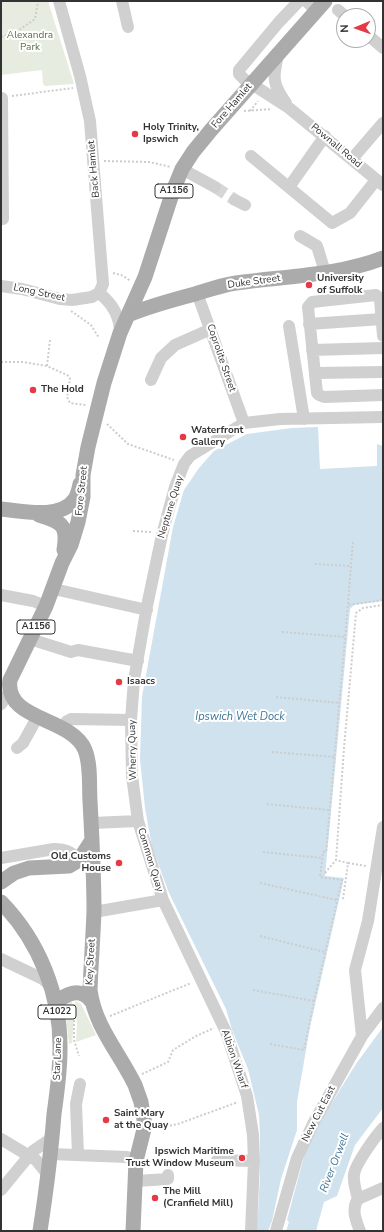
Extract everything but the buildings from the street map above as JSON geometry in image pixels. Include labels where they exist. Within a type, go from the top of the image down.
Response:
[{"type":"main road","name":"Fore Hamlet","points":[[128,315],[141,286],[173,191],[182,169],[193,152],[211,130],[278,55],[316,4]]},
{"type":"main road","name":"Duke Street","points":[[128,315],[144,308],[235,283],[324,272],[355,266],[383,258]]},
{"type":"main road","name":"Fore Street","points":[[10,691],[10,680],[54,589],[62,563],[81,522],[83,475],[88,447],[108,368],[128,315]]},
{"type":"main road","name":"A1156","points":[[1,509],[30,512],[53,512],[69,504],[76,495],[83,475]]},
{"type":"main road","points":[[30,512],[50,518],[59,523],[64,530],[66,536],[62,563]]},
{"type":"main road","points":[[10,691],[18,705],[62,728]]},
{"type":"main road","name":"Key Street","points":[[62,728],[77,738],[85,749],[88,764],[92,823],[94,912],[90,990],[91,1001],[98,1021],[132,1078],[139,1093],[145,1125],[136,1161],[133,1231]]},
{"type":"main road","points":[[1,882],[21,870],[37,867],[69,866],[79,860],[92,840]]},
{"type":"main road","name":"Star Lane","points":[[1,902],[15,918],[35,948],[45,969],[56,1004],[60,1050],[48,1175],[40,1231]]},
{"type":"main road","name":"A1022","points":[[56,1004],[61,998],[74,993],[84,994],[91,1001]]},
{"type":"street","points":[[122,1],[128,27]]},
{"type":"street","name":"Pownall Road","points":[[299,1],[279,22],[239,70],[239,74],[251,84],[289,108],[380,182]]},
{"type":"street","name":"Back Hamlet","points":[[62,2],[90,121],[103,284],[99,293]]},
{"type":"street","name":"Pownall Road","points":[[278,55],[274,75],[275,83],[278,93],[289,108]]},
{"type":"street","points":[[1,219],[3,219],[2,98]]},
{"type":"street","points":[[352,159],[383,123]]},
{"type":"street","points":[[289,187],[324,136]]},
{"type":"street","points":[[251,156],[332,223],[350,213],[380,182]]},
{"type":"street","points":[[182,169],[215,187]]},
{"type":"street","points":[[300,236],[317,246],[324,272]]},
{"type":"street","name":"Long Street","points":[[1,286],[22,289],[60,299],[72,306],[99,293]]},
{"type":"street","points":[[99,293],[116,313],[119,321],[120,333]]},
{"type":"street","name":"Coprolite Street","points":[[197,293],[244,423]]},
{"type":"street","points":[[383,336],[380,299],[376,295],[312,302],[308,307],[317,393],[321,396],[383,395]]},
{"type":"street","points":[[309,324],[382,319]]},
{"type":"street","points":[[289,326],[304,419]]},
{"type":"street","points":[[151,380],[161,358],[175,345],[211,329]]},
{"type":"street","points":[[312,350],[383,348]]},
{"type":"street","points":[[315,374],[383,372]]},
{"type":"street","name":"Neptune Quay","points":[[134,680],[162,535],[175,487],[184,464],[190,456],[244,423],[280,420],[383,417]]},
{"type":"street","points":[[54,589],[147,610]]},
{"type":"street","points":[[1,594],[33,601],[46,606]]},
{"type":"street","points":[[30,640],[70,652],[78,650],[138,661]]},
{"type":"street","name":"Wherry Quay","points":[[134,680],[131,720],[132,776],[138,821]]},
{"type":"street","name":"Fore Street","points":[[1,704],[10,691]]},
{"type":"street","points":[[16,748],[23,743],[38,716]]},
{"type":"street","points":[[62,728],[67,721],[71,719],[131,720]]},
{"type":"street","points":[[92,823],[138,821]]},
{"type":"street","name":"Common Quay","points":[[138,821],[163,900]]},
{"type":"street","points":[[362,1036],[355,970],[368,921],[383,827]]},
{"type":"street","points":[[1,858],[54,849],[63,849],[69,851],[79,860]]},
{"type":"street","points":[[94,912],[163,900]]},
{"type":"street","name":"Albion Wharf","points":[[163,900],[223,1025],[247,1096],[253,1135],[254,1161],[251,1231]]},
{"type":"street","points":[[19,966],[25,966],[31,963],[35,955],[35,948]]},
{"type":"street","points":[[1,959],[19,966],[42,978],[51,986]]},
{"type":"street","name":"New Cut East","points":[[276,1231],[297,1158],[313,1124],[362,1036],[383,1008]]},
{"type":"street","points":[[78,1155],[76,1104],[80,1084]]},
{"type":"street","points":[[360,1231],[355,1212],[356,1202],[358,1199],[354,1180],[355,1172],[358,1164],[383,1128]]},
{"type":"street","points":[[1,1190],[33,1151],[52,1138]]},
{"type":"street","points":[[1,1140],[36,1160],[48,1175]]},
{"type":"street","points":[[50,1154],[127,1157],[136,1161]]},
{"type":"street","points":[[217,1160],[254,1161]]},
{"type":"street","points":[[136,1181],[168,1179],[168,1176]]},
{"type":"street","points":[[358,1199],[383,1188]]},
{"type":"path","points":[[1,37],[16,32],[35,19],[38,1]]},
{"type":"path","points":[[2,98],[83,87]]},
{"type":"path","points":[[240,111],[272,109]]},
{"type":"path","points":[[93,161],[149,162],[182,169]]},
{"type":"path","points":[[102,274],[117,274],[141,286]]},
{"type":"path","points":[[72,306],[92,325],[99,338]]},
{"type":"path","points":[[47,366],[50,340]]},
{"type":"path","points":[[1,362],[23,362],[47,366],[69,376],[70,379],[67,397],[70,404],[84,405]]},
{"type":"path","points":[[95,418],[103,420],[128,444],[184,464]]},
{"type":"path","points":[[133,531],[152,532],[162,535]]},
{"type":"path","points":[[270,1044],[304,1050],[342,880],[320,877],[323,852],[326,852],[346,637],[353,540]]},
{"type":"path","points":[[315,564],[350,566]]},
{"type":"path","points":[[348,605],[383,600]]},
{"type":"path","points":[[325,873],[336,860],[356,612],[363,608],[383,605]]},
{"type":"path","points":[[282,632],[346,637]]},
{"type":"path","points":[[276,697],[340,703]]},
{"type":"path","points":[[272,752],[335,757]]},
{"type":"path","points":[[267,804],[330,810]]},
{"type":"path","points":[[263,852],[322,858]]},
{"type":"path","points":[[336,860],[376,867]]},
{"type":"path","points":[[343,899],[348,863]]},
{"type":"path","points":[[260,883],[337,900]]},
{"type":"path","points":[[260,936],[325,952]]},
{"type":"path","points":[[98,1021],[201,979]]},
{"type":"path","points":[[253,990],[314,1002]]},
{"type":"path","points":[[74,1000],[74,1040],[79,1056]]},
{"type":"path","points":[[132,1078],[168,1062],[173,1050],[196,1036],[223,1025]]},
{"type":"path","points":[[162,1127],[178,1124],[242,1100],[247,1096]]},
{"type":"green space","name":"Alexandra Park","points":[[1,1],[48,1],[74,84],[45,86],[43,84],[42,70],[1,75]]},
{"type":"green space","points":[[72,1001],[74,1020],[72,1043],[69,1044],[65,1008],[67,1003]]},
{"type":"green space","points":[[75,1001],[80,1003],[82,1006],[96,1035],[76,1042],[77,1025]]},
{"type":"water","name":"Ipswich Wet Dock","points":[[318,427],[320,469],[377,466],[377,444],[383,446],[383,601],[354,605],[350,609],[325,876],[344,878],[310,1027],[297,1102],[297,1130],[281,1179],[272,1221],[268,1231],[255,1231],[258,1214],[260,1176],[259,1115],[248,1069],[232,1030],[226,1009],[169,893],[152,847],[145,808],[140,759],[142,697],[173,527],[184,490],[199,468],[214,451],[247,434],[292,428]]},
{"type":"water","name":"River Orwell","points":[[383,1027],[383,1108],[355,1145],[337,1196],[324,1202],[316,1231],[286,1231],[289,1222],[287,1220],[306,1149],[323,1117],[356,1064]]},
{"type":"tunnel","points":[[215,187],[235,200]]},
{"type":"place","name":"Holy Trinity, Ipswich","points":[[135,134]]},
{"type":"place","name":"University of Suffolk","points":[[309,285]]},
{"type":"place","name":"The Hold","points":[[33,390]]},
{"type":"place","name":"Waterfront Gallery","points":[[183,437]]},
{"type":"place","name":"Isaacs","points":[[119,682]]},
{"type":"place","name":"Old Customs House","points":[[119,863]]},
{"type":"place","name":"Saint Mary at the Quay","points":[[106,1120]]},
{"type":"place","name":"Ipswich Maritime Trust Window Museum","points":[[242,1158]]},
{"type":"place","name":"The Mill (Cranfield Mill)","points":[[155,1198]]}]
